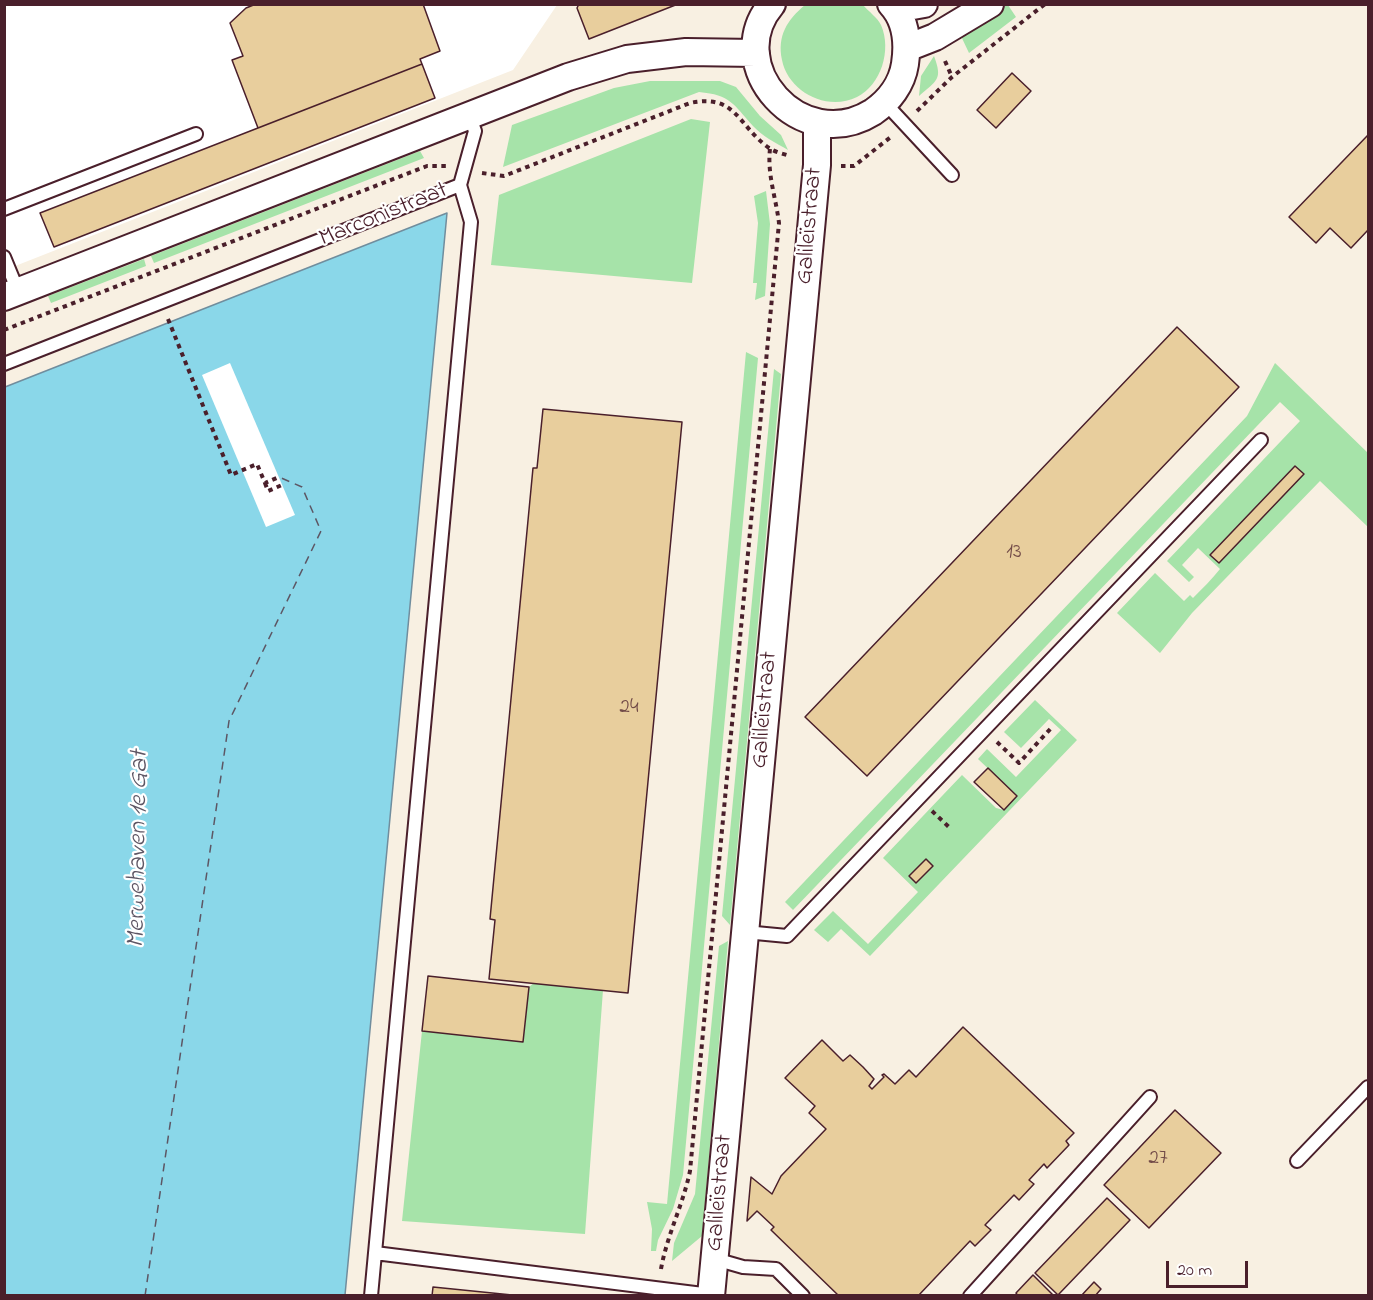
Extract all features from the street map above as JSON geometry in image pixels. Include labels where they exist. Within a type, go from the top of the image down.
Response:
[{"type":"street","points":[[772,4],[759,29],[756,53],[762,77],[775,99],[794,114],[817,123],[840,124],[861,119],[885,104],[904,70],[907,48],[904,28],[894,7],[924,4]]},
{"type":"street","points":[[907,48],[935,37],[990,4]]},
{"type":"street","points":[[11,294],[568,77],[627,59],[686,52],[756,53]]},
{"type":"street","name":"Galileïstraat","points":[[711,1295],[817,165],[817,123]]},
{"type":"lane","points":[[885,104],[952,175]]},
{"type":"lane","points":[[464,170],[475,131],[469,115]]},
{"type":"lane","points":[[4,208],[196,134]]},
{"type":"lane","name":"Marconistraat","points":[[4,364],[460,185],[464,170]]},
{"type":"lane","points":[[370,1296],[471,222],[460,185]]},
{"type":"lane","points":[[4,256],[11,294]]},
{"type":"lane","points":[[745,932],[787,936],[1261,440]]},
{"type":"lane","points":[[1297,1161],[1368,1087]]},
{"type":"lane","points":[[970,1296],[1150,1096]]},
{"type":"lane","points":[[375,1254],[711,1295]]},
{"type":"lane","points":[[715,1259],[743,1267],[776,1269],[804,1296]]},
{"type":"path","name":"Galileïstraat","points":[[658,1289],[664,1253],[684,1202],[690,1171],[779,223],[775,191],[768,167],[770,149]]},
{"type":"path","name":"Marconistraat","points":[[4,330],[427,166],[440,165],[464,170]]},
{"type":"path","points":[[11,294],[29,320],[41,350]]},
{"type":"path","points":[[168,319],[231,475],[257,464],[268,491],[282,485]]},
{"type":"path","points":[[266,483],[279,477]]},
{"type":"path","points":[[984,730],[1019,763],[1053,726]]},
{"type":"path","points":[[930,809],[949,827]]},
{"type":"shaded area","points":[[557,5],[1368,5],[1368,1295],[5,1296],[5,270],[513,70]]},
{"type":"green space","points":[[805,5],[863,5],[880,22],[885,45],[882,66],[872,84],[857,97],[833,102],[810,96],[792,81],[786,71],[782,60],[782,36],[788,23]]},
{"type":"green space","points":[[1003,5],[1008,5],[1016,17],[969,53],[960,34]]},
{"type":"green space","points":[[934,56],[938,70],[937,79],[919,96],[921,76]]},
{"type":"green space","points":[[650,81],[720,81],[736,87],[760,116],[781,135],[788,150],[761,133],[736,106],[725,98],[699,92],[503,167],[512,125],[614,88]]},
{"type":"green space","points":[[691,119],[710,122],[692,283],[491,265],[499,195]]},
{"type":"green space","points":[[420,151],[424,158],[154,263],[151,256]]},
{"type":"green space","points":[[766,191],[770,224],[765,296],[755,300],[757,283],[753,283],[758,223],[754,196]]},
{"type":"green space","points":[[144,259],[146,266],[51,303],[48,296]]},
{"type":"green space","points":[[746,352],[758,358],[683,1175],[673,1209],[658,1240],[656,1251],[651,1251],[652,1229],[647,1202],[667,1204]]},
{"type":"green space","points":[[1275,363],[1368,453],[1368,527],[1320,481],[1192,613],[1160,653],[1117,613],[1155,573],[1184,601],[1190,595],[1193,598],[1220,569],[1198,548],[1182,565],[1194,577],[1189,582],[1167,561],[1300,421],[1280,402],[793,910],[785,902],[1247,416]]},
{"type":"green space","points":[[774,369],[781,374],[730,925],[722,916]]},
{"type":"green space","points":[[1035,700],[1077,740],[870,956],[841,929],[828,942],[814,930],[833,911],[868,944],[918,892],[883,858],[962,775],[996,808],[1004,810],[1017,796],[978,759],[987,749],[1016,777],[1061,730],[1049,719],[1021,748],[1004,732]]},
{"type":"green space","points":[[728,941],[702,1236],[672,1261],[674,1243],[695,1194],[719,946]]},
{"type":"green space","points":[[534,983],[603,990],[585,1234],[402,1221],[422,1031],[523,1042],[529,987]]},
{"type":"water","name":"Merwehaven 1e Gat","points":[[447,213],[345,1295],[5,1296],[5,387]]},
{"type":"pier","points":[[230,363],[295,515],[266,527],[202,375]]},
{"type":"building","points":[[256,4],[423,4],[440,51],[420,59],[422,64],[258,128],[232,60],[243,56],[230,23],[246,8]]},
{"type":"building","points":[[579,4],[678,4],[589,39],[577,8]]},
{"type":"building","points":[[422,64],[435,98],[54,247],[40,213]]},
{"type":"building","points":[[1012,73],[1031,91],[996,128],[977,110]]},
{"type":"building","points":[[1368,135],[1368,230],[1351,248],[1330,228],[1316,243],[1289,217]]},
{"type":"building","points":[[1177,327],[1239,387],[867,776],[805,717]]},
{"type":"building","points":[[543,409],[682,422],[628,993],[489,979],[495,920],[490,919],[533,468],[537,468]]},
{"type":"building","points":[[1295,466],[1304,474],[1219,563],[1210,555]]},
{"type":"building","points":[[988,768],[1017,796],[1004,810],[974,782]]},
{"type":"building","points":[[926,859],[933,866],[916,883],[909,876]]},
{"type":"building","points":[[428,976],[529,987],[523,1042],[422,1031]]},
{"type":"building","points":[[963,1027],[1074,1133],[1066,1141],[1069,1145],[1047,1168],[1044,1164],[1029,1180],[1034,1184],[1019,1200],[1014,1195],[985,1225],[991,1230],[975,1246],[970,1241],[918,1296],[839,1296],[771,1230],[774,1227],[757,1211],[747,1221],[751,1177],[772,1194],[781,1176],[826,1129],[809,1113],[815,1106],[785,1078],[822,1040],[843,1061],[850,1055],[863,1067],[874,1079],[869,1086],[872,1089],[884,1077],[882,1075],[884,1074],[895,1084],[909,1070],[916,1077]]},
{"type":"building","points":[[1175,1110],[1221,1153],[1149,1228],[1104,1185]]},
{"type":"building","points":[[1107,1198],[1130,1220],[1058,1295],[1035,1273]]},
{"type":"building","points":[[1033,1275],[1054,1296],[1018,1296],[1016,1293]]},
{"type":"building","points":[[1094,1282],[1101,1289],[1095,1296],[1081,1296]]},
{"type":"building","points":[[433,1287],[522,1296],[432,1296]]},
{"type":"ferry route","points":[[145,1296],[229,721],[321,531],[302,487],[279,477]]}]
